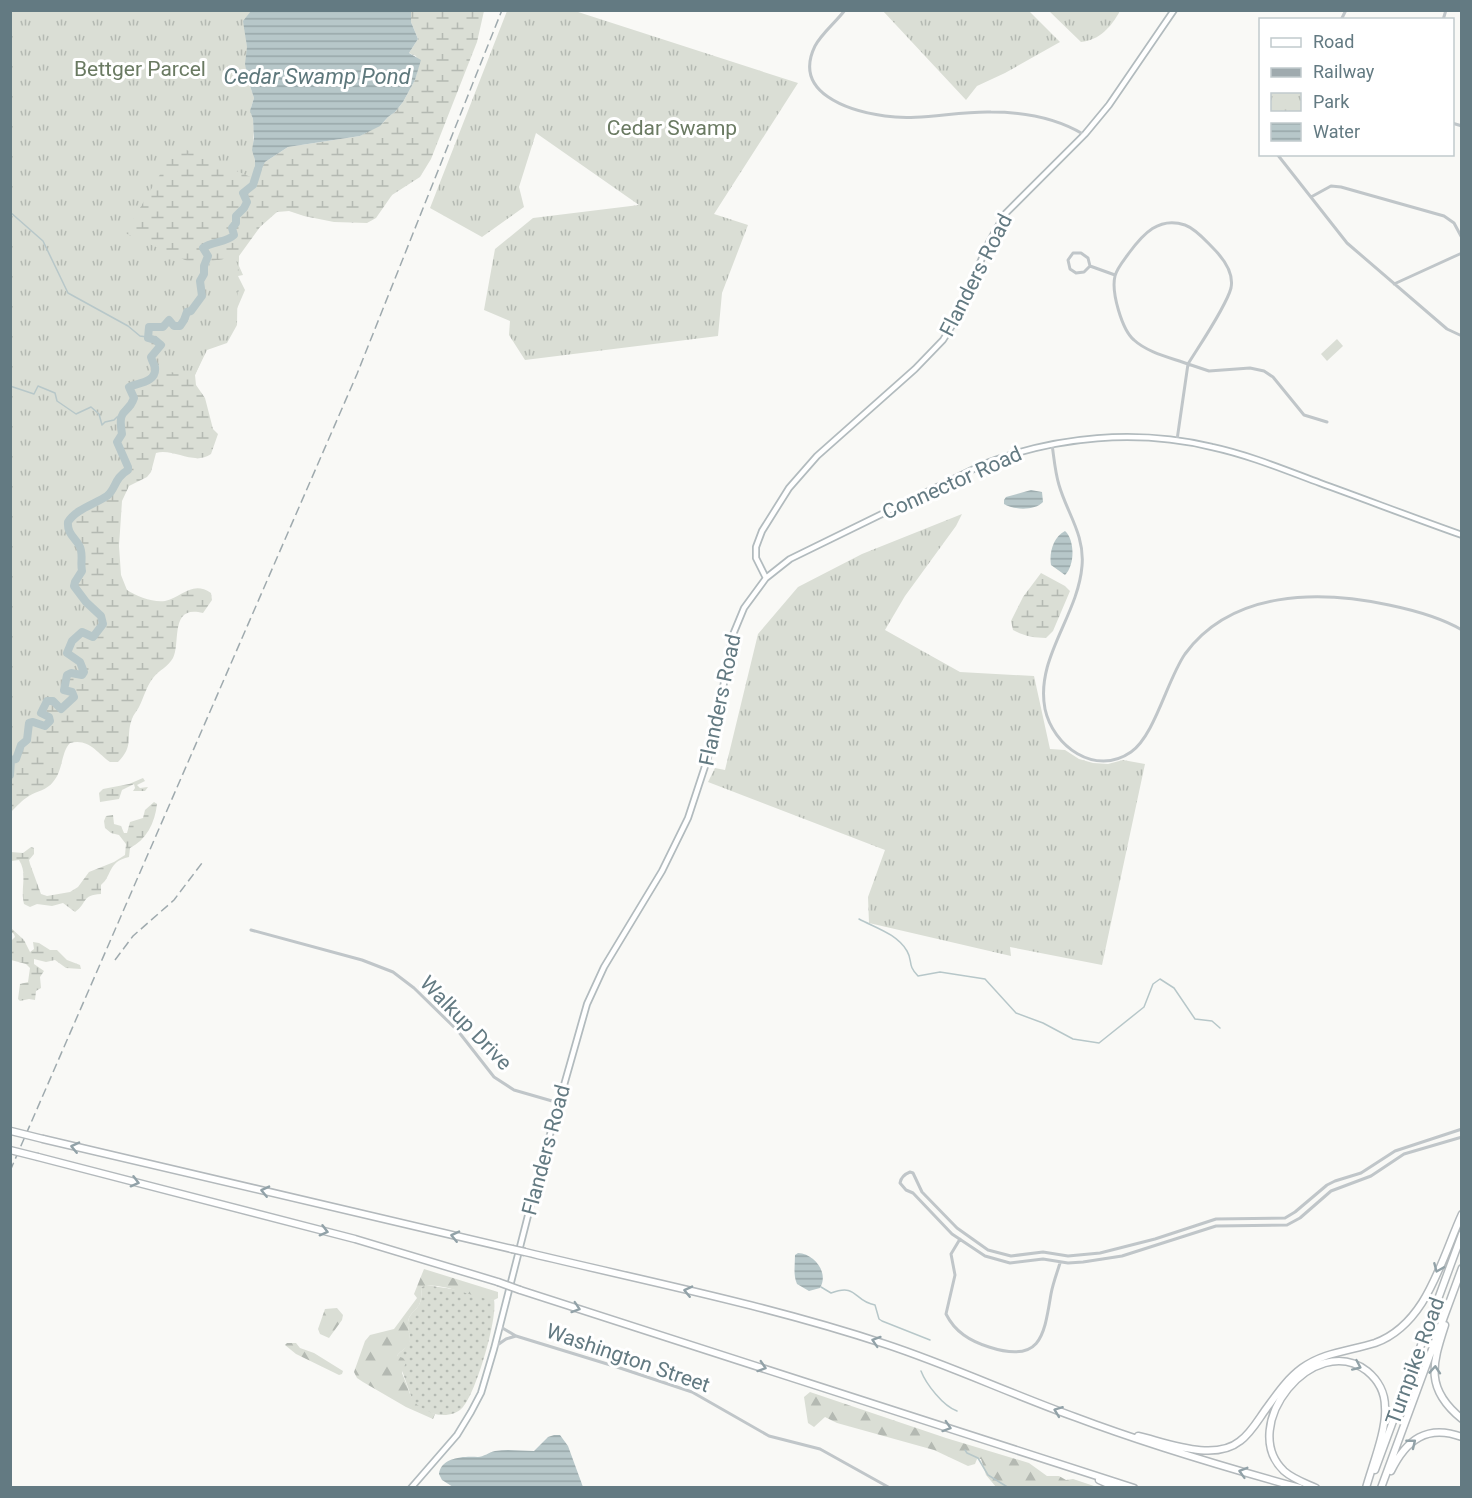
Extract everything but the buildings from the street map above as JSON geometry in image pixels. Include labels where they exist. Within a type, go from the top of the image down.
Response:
[{"type":"highway","points":[[11,1131],[525,1252],[849,1332],[947,1366],[1109,1430],[1183,1455],[1300,1488]]},
{"type":"highway","points":[[10,1150],[363,1242],[498,1282],[1134,1488]]},
{"type":"highway","points":[[1109,1430],[1205,1451],[1221,1450],[1237,1443],[1249,1432],[1285,1384],[1304,1366],[1330,1354],[1382,1340],[1397,1332],[1410,1320],[1426,1297],[1461,1214]]},
{"type":"highway","name":"Turnpike Road","points":[[1367,1488],[1461,1234]]},
{"type":"highway","points":[[1461,1269],[1439,1346],[1434,1378],[1443,1400],[1461,1419]]},
{"type":"highway","name":"Turnpike Road","points":[[1382,1488],[1461,1269]]},
{"type":"highway","points":[[1316,1488],[1294,1478],[1280,1467],[1270,1445],[1271,1427],[1280,1402],[1295,1382],[1315,1367],[1338,1361],[1355,1364],[1366,1370],[1378,1383],[1385,1400],[1385,1418],[1367,1488]]},
{"type":"highway","points":[[1382,1488],[1397,1459],[1416,1439],[1439,1432],[1461,1437]]},
{"type":"highway","points":[[1059,1463],[1117,1488]]},
{"type":"main road","name":"Flanders Road","points":[[411,1488],[452,1441],[468,1418],[484,1383],[581,1023],[593,988],[662,871],[688,818],[714,739],[732,637],[744,608],[766,578],[756,558],[756,547],[765,527],[789,488],[817,456],[915,370],[937,347],[958,316],[987,246],[1005,214],[1084,135],[1109,105],[1174,10]]},
{"type":"main road","name":"Connector Road","points":[[766,578],[790,559],[960,475],[1012,454],[1052,444],[1121,437],[1177,440],[1215,447],[1461,535]]},
{"type":"street","points":[[845,10],[816,44],[810,64],[812,80],[817,88],[841,104],[886,116],[971,112],[1011,113],[1066,125],[1084,135]]},
{"type":"street","points":[[1279,156],[1347,243],[1447,329],[1461,336]]},
{"type":"street","points":[[1311,198],[1331,186],[1341,187],[1449,218],[1461,238]]},
{"type":"street","points":[[1177,440],[1188,364],[1231,289],[1232,281],[1230,271],[1223,259],[1201,237],[1186,226],[1169,222],[1159,224],[1143,235],[1115,275],[1114,293],[1125,329],[1130,336],[1143,346],[1188,364],[1209,371],[1250,368],[1264,371],[1273,377],[1304,415],[1327,422]]},
{"type":"street","points":[[1073,253],[1082,253],[1088,258],[1090,266],[1084,272],[1077,273],[1070,269],[1068,260],[1073,253]]},
{"type":"street","points":[[1394,284],[1461,253]]},
{"type":"street","points":[[1090,266],[1115,275]]},
{"type":"street","points":[[1052,444],[1059,484],[1080,539],[1082,564],[1078,589],[1048,665],[1044,700],[1054,732],[1065,746],[1081,756],[1106,761],[1131,752],[1143,740],[1171,679],[1191,647],[1218,622],[1253,606],[1282,599],[1316,596],[1358,599],[1416,612],[1461,630]]},
{"type":"street","name":"Walkup Drive","points":[[251,930],[361,960],[393,972],[414,988],[458,1030],[494,1077],[514,1090],[559,1103]]},
{"type":"street","points":[[1461,1129],[1402,1147],[1361,1173],[1327,1185],[1295,1212],[1281,1219],[1215,1219],[1120,1249],[1100,1253],[1068,1256],[1043,1252],[1017,1256],[988,1250],[949,1220],[922,1192],[913,1173],[910,1172],[901,1178],[900,1183],[913,1193],[944,1226],[985,1256],[1002,1262],[1017,1263],[1043,1259],[1060,1263],[1083,1262],[1122,1256],[1216,1226],[1287,1225],[1300,1218],[1331,1191],[1371,1176],[1404,1154],[1461,1137]]},
{"type":"street","points":[[964,1233],[951,1254],[955,1275],[946,1314],[951,1325],[958,1332],[983,1345],[1001,1350],[1023,1352],[1036,1343],[1047,1324],[1053,1283],[1060,1263]]},
{"type":"street","name":"Washington Street","points":[[499,1326],[516,1336],[686,1390],[769,1436],[820,1449],[890,1488]]},
{"type":"street","name":"Washington Street","points":[[494,1349],[501,1341],[516,1336]]},
{"type":"green space","name":"Bettger Parcel","points":[[10,11],[251,11],[243,21],[248,80],[254,98],[250,111],[253,119],[252,150],[255,162],[253,178],[177,146],[125,233],[205,269],[201,290],[194,306],[178,326],[168,321],[154,325],[147,336],[148,345],[155,350],[151,359],[152,376],[146,382],[129,390],[132,404],[121,417],[122,434],[117,442],[128,470],[120,476],[107,496],[76,514],[68,522],[70,532],[79,545],[82,555],[82,571],[74,586],[101,616],[103,624],[93,637],[82,632],[72,641],[67,653],[80,662],[84,672],[82,675],[71,673],[67,675],[64,690],[72,692],[74,698],[61,709],[53,701],[47,701],[41,713],[49,717],[50,721],[45,726],[29,723],[27,740],[21,745],[16,759],[11,761],[11,775]]},
{"type":"green space","name":"Bettger Parcel","points":[[11,11],[251,11],[246,38],[256,176],[265,162],[288,147],[360,136],[383,123],[395,112],[415,80],[419,65],[416,56],[409,53],[418,39],[411,22],[411,11],[484,11],[477,42],[431,159],[420,177],[392,195],[376,218],[367,223],[334,222],[289,211],[277,212],[260,227],[239,256],[239,266],[243,275],[238,276],[245,290],[236,311],[207,348],[195,375],[196,385],[205,398],[213,429],[218,434],[211,454],[191,458],[163,452],[156,453],[151,472],[147,477],[129,486],[122,501],[119,546],[121,575],[127,590],[145,598],[165,601],[198,588],[211,593],[212,600],[203,613],[192,612],[185,614],[181,619],[173,658],[155,675],[149,685],[130,725],[126,751],[118,762],[110,762],[88,744],[70,743],[65,751],[59,773],[51,785],[26,798],[11,812]]},
{"type":"green space","name":"Cedar Swamp","points":[[507,11],[575,11],[798,83],[714,214],[748,225],[722,293],[718,336],[525,360],[509,335],[510,321],[484,310],[495,249],[533,218],[639,205],[536,133],[519,187],[524,207],[482,237],[430,208]]},
{"type":"green space","points":[[883,11],[1029,11],[1060,42],[977,86],[966,100]]},
{"type":"green space","points":[[1049,11],[1120,11],[1099,36],[1081,42]]},
{"type":"green space","points":[[227,257],[238,262],[237,325],[227,343],[207,350],[194,377],[157,369],[162,349],[153,339],[153,332],[179,329],[183,326],[205,297],[203,282],[209,265],[213,261]]},
{"type":"green space","points":[[1337,339],[1343,346],[1327,361],[1321,354]]},
{"type":"green space","points":[[962,514],[956,526],[905,596],[885,630],[960,672],[1034,676],[1050,749],[1065,750],[1079,759],[1093,763],[1108,764],[1123,760],[1145,764],[1102,965],[1010,947],[1011,956],[869,923],[868,897],[885,850],[708,782],[715,768],[725,770],[758,634],[798,587],[862,554]]},
{"type":"green space","points":[[1041,573],[1070,591],[1053,631],[1046,638],[1037,638],[1017,632],[1013,630],[1011,621],[1023,597]]},
{"type":"green space","points":[[143,778],[145,781],[137,785],[140,788],[148,787],[145,791],[133,791],[134,784],[122,790],[119,799],[100,802],[99,793],[103,789],[129,784]]},
{"type":"green space","points":[[154,802],[157,804],[156,811],[149,830],[136,845],[130,848],[129,857],[114,865],[101,885],[101,894],[87,898],[75,912],[63,903],[52,906],[37,904],[30,907],[24,904],[22,865],[19,860],[11,861],[11,852],[23,853],[31,847],[34,848],[34,854],[29,860],[41,894],[47,896],[70,892],[78,887],[89,872],[125,855],[126,844],[119,835],[105,828],[106,816],[113,815],[114,824],[121,826],[124,833],[127,833],[130,822],[143,818],[145,810]]},
{"type":"green space","points":[[11,928],[24,940],[30,952],[34,949],[33,942],[39,943],[50,950],[57,950],[67,960],[80,965],[81,969],[66,968],[55,960],[46,962],[34,959],[34,964],[44,971],[40,977],[41,988],[36,991],[35,1000],[20,1001],[18,999],[20,984],[28,982],[30,968],[26,964],[11,960],[11,941],[15,937]]},
{"type":"green space","points":[[424,1269],[498,1292],[498,1298],[494,1300],[436,1286],[421,1287],[421,1301],[408,1322],[410,1337],[408,1346],[397,1356],[406,1362],[402,1373],[412,1399],[420,1407],[435,1414],[433,1419],[406,1407],[363,1382],[354,1372],[365,1341],[370,1335],[394,1329],[417,1298],[414,1294]]},
{"type":"green space","points":[[426,1285],[458,1290],[494,1300],[493,1322],[480,1372],[463,1407],[452,1414],[430,1413],[413,1402],[397,1356],[409,1344],[409,1318],[421,1301],[421,1287]]},
{"type":"green space","points":[[337,1308],[343,1315],[342,1320],[329,1338],[320,1334],[318,1329],[325,1309]]},
{"type":"green space","points":[[296,1343],[300,1348],[314,1353],[343,1371],[342,1374],[339,1375],[296,1354],[285,1345]]},
{"type":"green space","points":[[810,1392],[946,1438],[1029,1463],[1047,1476],[1073,1479],[1097,1487],[996,1487],[986,1475],[981,1459],[977,1459],[975,1464],[968,1466],[934,1450],[837,1423],[825,1417],[814,1427],[808,1423],[804,1397]]},
{"type":"water","name":"Cedar Swamp Pond","points":[[251,11],[411,11],[411,22],[418,39],[409,53],[421,60],[415,80],[403,102],[380,126],[360,136],[288,147],[265,162],[259,175],[255,176],[255,160],[252,150],[253,119],[250,111],[254,98],[245,64],[247,47],[243,21]]},
{"type":"water","points":[[1031,490],[1042,492],[1043,502],[1039,505],[1024,509],[1004,504],[1006,497]]},
{"type":"water","points":[[1065,531],[1071,540],[1072,559],[1065,575],[1051,565],[1051,551],[1057,537]]},
{"type":"water","points":[[798,1253],[810,1257],[819,1265],[823,1276],[820,1288],[809,1291],[797,1284],[795,1255]]},
{"type":"water","points":[[560,1435],[568,1446],[583,1487],[453,1487],[442,1480],[439,1474],[444,1464],[454,1459],[480,1457],[500,1450],[534,1451],[548,1437]]},
{"type":"waterway","points":[[10,775],[11,760],[16,759],[21,745],[27,740],[29,723],[45,726],[50,721],[49,717],[41,713],[47,701],[53,701],[61,709],[74,697],[72,692],[64,690],[67,675],[71,673],[82,675],[84,672],[80,662],[67,653],[72,641],[82,632],[93,637],[103,624],[101,616],[74,586],[82,571],[82,554],[70,532],[68,522],[81,510],[107,496],[120,476],[128,470],[117,442],[122,434],[122,415],[132,404],[134,398],[129,387],[146,382],[155,372],[151,357],[161,345],[148,338],[149,327],[163,327],[169,320],[174,326],[180,326],[187,312],[191,311],[202,296],[200,281],[208,256],[203,248],[234,235],[232,228],[236,223],[236,216],[247,202],[243,193],[253,185],[258,169]]},
{"type":"waterway","points":[[10,212],[43,241],[68,293],[128,326],[140,336],[147,337]]},
{"type":"waterway","points":[[10,386],[34,394],[38,386],[55,393],[57,401],[76,414],[91,407],[99,414],[102,425],[121,417]]},
{"type":"waterway","points":[[859,919],[898,940],[907,951],[912,969],[918,976],[940,972],[985,979],[1016,1013],[1043,1023],[1073,1039],[1099,1043],[1144,1007],[1153,984],[1160,979],[1174,988],[1195,1019],[1212,1021],[1220,1028]]},
{"type":"waterway","points":[[821,1287],[831,1293],[840,1290],[851,1291],[875,1305],[879,1319],[882,1321],[930,1340]]},
{"type":"waterway","points":[[921,1371],[936,1394],[957,1411]]},
{"type":"waterway","points":[[965,1450],[978,1458],[988,1475],[1009,1488]]},
{"type":"railway","points":[[10,1171],[357,374],[502,10]]},
{"type":"railway","points":[[115,960],[133,936],[174,900],[202,863]]}]
